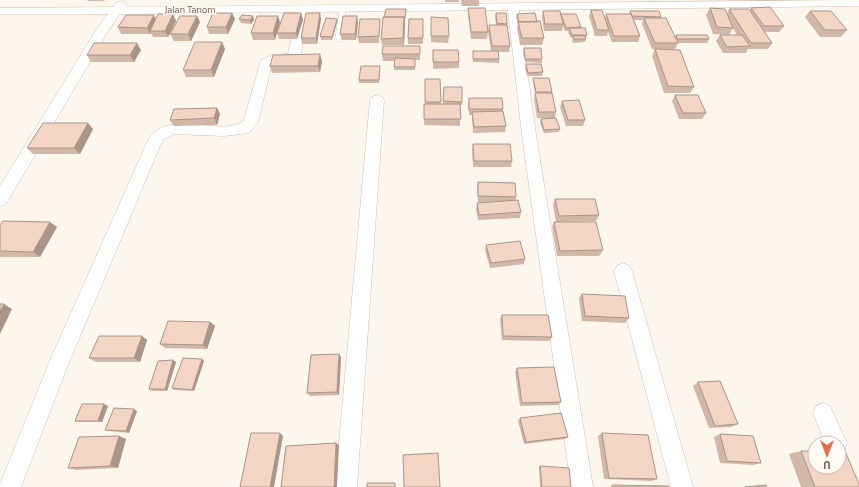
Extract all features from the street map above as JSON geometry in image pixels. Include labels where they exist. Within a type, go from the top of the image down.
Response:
[{"type":"street","name":"Jalan Tanom","points":[[0,11],[120,5],[244,5],[306,8],[707,3],[859,3]]},
{"type":"street","points":[[0,200],[104,28],[120,5]]},
{"type":"street","points":[[503,5],[530,142],[582,487]]},
{"type":"street","points":[[10,487],[58,365],[154,142],[159,136],[172,129],[224,131],[244,129],[250,122],[268,60],[288,59],[294,57],[306,8]]},
{"type":"street","points":[[346,487],[377,100]]},
{"type":"street","points":[[622,271],[682,487]]},
{"type":"street","points":[[823,413],[833,435]]},
{"type":"lane","points":[[338,40],[343,7]]},
{"type":"building","points":[[770,7],[784,26],[764,26],[751,8]]},
{"type":"building","points":[[468,8],[485,8],[488,32],[471,32]]},
{"type":"building","points":[[710,8],[725,9],[733,28],[717,27]]},
{"type":"building","points":[[386,9],[406,9],[405,18],[384,17]]},
{"type":"building","points":[[729,9],[749,9],[772,43],[751,43]]},
{"type":"building","points":[[591,10],[602,10],[609,30],[597,30]]},
{"type":"building","points":[[543,11],[560,11],[563,24],[545,24]]},
{"type":"building","points":[[630,11],[659,11],[661,17],[632,16]]},
{"type":"building","points":[[810,11],[831,11],[847,30],[825,30]]},
{"type":"building","points":[[213,13],[232,13],[226,27],[207,27]]},
{"type":"building","points":[[284,13],[301,13],[296,33],[277,33]]},
{"type":"building","points":[[306,13],[320,13],[316,38],[301,38]]},
{"type":"building","points":[[496,13],[506,13],[507,24],[497,23]]},
{"type":"building","points":[[535,13],[537,22],[519,22],[517,14]]},
{"type":"building","points":[[158,14],[173,14],[165,31],[150,31]]},
{"type":"building","points":[[561,14],[576,14],[581,27],[566,28]]},
{"type":"building","points":[[606,14],[631,14],[640,36],[614,36]]},
{"type":"building","points":[[126,15],[154,15],[147,28],[118,27]]},
{"type":"building","points":[[242,15],[253,16],[250,20],[239,19]]},
{"type":"building","points":[[180,16],[197,16],[188,34],[170,34]]},
{"type":"building","points":[[257,16],[278,16],[273,33],[251,33]]},
{"type":"building","points":[[343,16],[357,16],[355,34],[340,34]]},
{"type":"building","points":[[383,17],[404,17],[403,38],[381,39]]},
{"type":"building","points":[[431,17],[448,18],[449,36],[431,36]]},
{"type":"building","points":[[326,18],[337,19],[332,37],[320,36]]},
{"type":"building","points":[[644,18],[666,18],[678,43],[655,43]]},
{"type":"building","points":[[360,19],[380,19],[379,36],[358,37]]},
{"type":"building","points":[[409,19],[423,19],[423,38],[408,38]]},
{"type":"building","points":[[540,21],[544,38],[522,38],[518,22]]},
{"type":"building","points":[[489,25],[507,25],[510,46],[492,46]]},
{"type":"building","points":[[569,28],[585,28],[587,35],[572,35]]},
{"type":"building","points":[[676,35],[707,35],[709,39],[677,39]]},
{"type":"building","points":[[720,35],[742,35],[750,46],[727,47]]},
{"type":"building","points":[[573,36],[585,36],[586,39],[574,39]]},
{"type":"building","points":[[195,42],[222,42],[211,70],[183,70]]},
{"type":"building","points":[[94,43],[137,43],[130,55],[87,55]]},
{"type":"building","points":[[383,46],[420,46],[420,54],[382,54]]},
{"type":"building","points":[[524,48],[541,48],[542,59],[525,59]]},
{"type":"building","points":[[655,49],[680,50],[694,87],[668,86]]},
{"type":"building","points":[[433,50],[458,50],[459,62],[433,62]]},
{"type":"building","points":[[473,51],[498,51],[499,59],[473,59]]},
{"type":"building","points":[[320,54],[318,66],[270,66],[273,55]]},
{"type":"building","points":[[395,58],[415,59],[415,67],[394,67]]},
{"type":"building","points":[[526,64],[541,64],[543,72],[528,73]]},
{"type":"building","points":[[361,66],[380,66],[379,80],[359,80]]},
{"type":"building","points":[[533,78],[549,78],[552,92],[536,92]]},
{"type":"building","points":[[425,79],[440,79],[441,102],[425,102]]},
{"type":"building","points":[[444,87],[462,87],[462,102],[443,101]]},
{"type":"building","points":[[535,93],[552,93],[556,112],[539,112]]},
{"type":"building","points":[[675,95],[698,95],[706,113],[683,113]]},
{"type":"building","points":[[469,98],[502,98],[503,109],[469,109]]},
{"type":"building","points":[[579,100],[585,120],[568,120],[562,101]]},
{"type":"building","points":[[424,104],[460,104],[461,119],[424,119]]},
{"type":"building","points":[[217,108],[214,118],[170,120],[174,109]]},
{"type":"building","points":[[503,111],[506,126],[474,127],[472,112]]},
{"type":"building","points":[[556,118],[560,129],[544,130],[541,119]]},
{"type":"building","points":[[43,123],[88,123],[74,148],[27,148]]},
{"type":"building","points":[[473,144],[510,144],[512,161],[474,161]]},
{"type":"building","points":[[478,182],[515,183],[516,197],[478,196]]},
{"type":"building","points":[[555,199],[595,199],[599,215],[559,216]]},
{"type":"building","points":[[518,200],[521,212],[479,215],[477,203]]},
{"type":"building","points":[[3,221],[50,222],[33,252],[0,251],[0,225]]},
{"type":"building","points":[[554,222],[596,222],[603,250],[560,251]]},
{"type":"building","points":[[520,241],[525,259],[491,263],[486,245]]},
{"type":"building","points":[[582,294],[625,296],[629,318],[585,316]]},
{"type":"building","points":[[0,304],[4,304],[0,312]]},
{"type":"building","points":[[502,315],[548,315],[552,337],[503,336]]},
{"type":"building","points":[[168,321],[210,322],[203,345],[160,344]]},
{"type":"building","points":[[99,336],[142,336],[134,358],[89,358]]},
{"type":"building","points":[[339,354],[337,392],[307,393],[311,355]]},
{"type":"building","points":[[183,358],[202,359],[192,390],[172,388]]},
{"type":"building","points":[[173,360],[165,389],[149,389],[158,361]]},
{"type":"building","points":[[554,367],[561,402],[522,403],[517,368]]},
{"type":"building","points":[[720,381],[738,424],[715,426],[698,382]]},
{"type":"building","points":[[82,404],[104,404],[98,421],[75,421]]},
{"type":"building","points":[[114,408],[134,409],[126,431],[105,430]]},
{"type":"building","points":[[561,413],[568,437],[526,442],[520,418]]},
{"type":"building","points":[[251,433],[280,433],[270,487],[240,487]]},
{"type":"building","points":[[602,433],[648,435],[657,479],[609,478]]},
{"type":"building","points":[[720,434],[753,436],[761,463],[727,461]]},
{"type":"building","points":[[119,436],[110,466],[68,468],[79,437]]},
{"type":"building","points":[[336,443],[334,487],[281,487],[286,446]]},
{"type":"building","points":[[801,451],[807,451],[807,466]]},
{"type":"building","points":[[438,453],[440,487],[404,487],[403,455]]},
{"type":"building","points":[[847,456],[859,487],[815,487],[810,475],[847,475]]},
{"type":"building","points":[[540,466],[569,468],[571,487],[542,487]]},
{"type":"building","points":[[367,483],[395,483],[395,487],[367,487]]},
{"type":"building","points":[[612,485],[669,486],[669,487],[612,487]]},
{"type":"building","points":[[766,485],[767,487],[745,487]]}]
